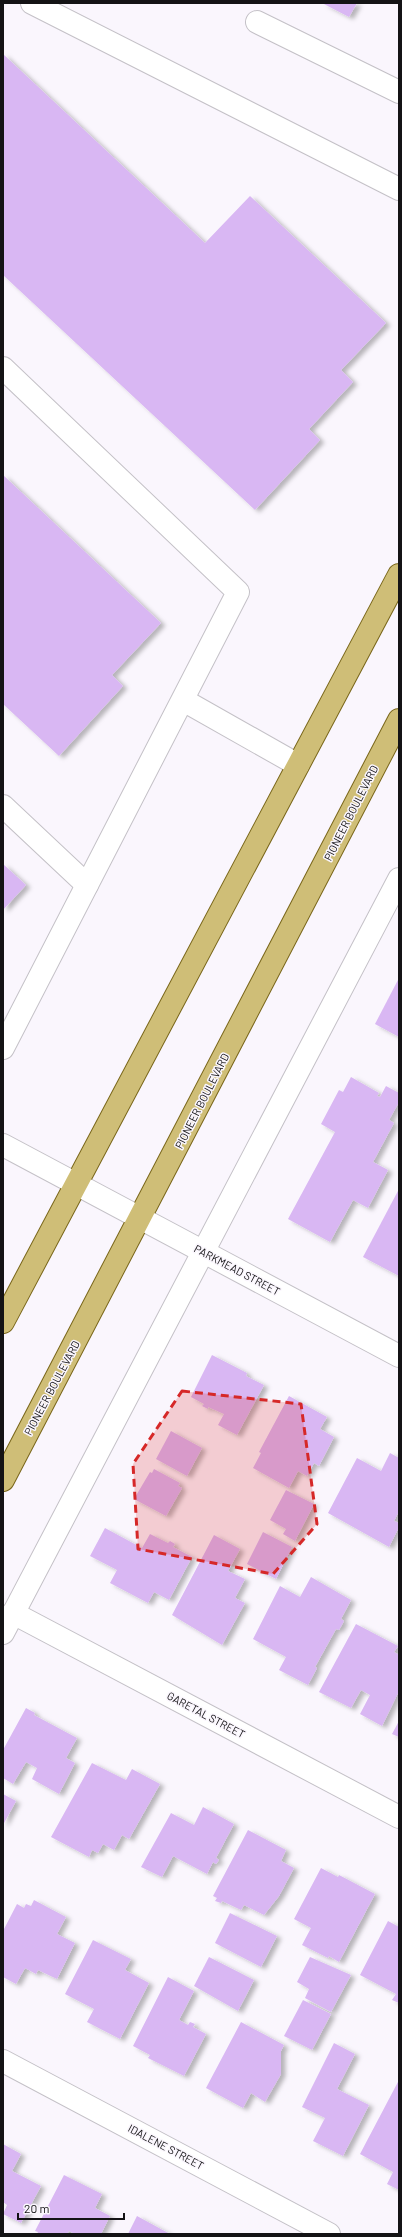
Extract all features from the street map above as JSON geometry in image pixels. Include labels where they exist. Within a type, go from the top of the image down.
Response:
[{"type":"main road","points":[[3,1322],[75,1183],[399,575]]},
{"type":"main road","name":"PIONEER BOULEVARD","points":[[3,1480],[399,720]]},
{"type":"street","points":[[32,3],[399,189]]},
{"type":"street","points":[[257,22],[399,92]]},
{"type":"street","points":[[3,368],[238,592],[3,1048]]},
{"type":"street","points":[[183,700],[298,765]]},
{"type":"street","points":[[3,806],[87,885]]},
{"type":"street","points":[[3,1633],[399,879]]},
{"type":"street","name":"PARKMEAD STREET","points":[[3,1145],[399,1356]]},
{"type":"street","name":"GARETAL STREET","points":[[14,1613],[399,1817]]},
{"type":"street","name":"IDALENE STREET","points":[[3,2061],[329,2234]]},
{"type":"highlighted area","points":[[182,1391],[301,1404],[317,1524],[273,1574],[138,1549],[133,1464]]},
{"type":"building","points":[[322,3],[357,3],[349,17]]},
{"type":"building","points":[[3,54],[205,243],[250,196],[386,323],[341,370],[353,382],[309,429],[320,440],[255,510],[3,275]]},
{"type":"building","points":[[3,475],[161,623],[112,675],[123,686],[59,756],[3,704]]},
{"type":"building","points":[[3,864],[26,885],[3,910]]},
{"type":"building","points":[[399,978],[399,1037],[375,1024]]},
{"type":"building","points":[[351,1077],[379,1093],[377,1096],[380,1097],[386,1086],[399,1093],[399,1102],[389,1120],[394,1123],[373,1162],[388,1170],[368,1208],[353,1200],[330,1242],[288,1219],[335,1132],[321,1124],[339,1090],[343,1092]]},
{"type":"building","points":[[399,1189],[399,1276],[363,1257]]},
{"type":"building","points":[[212,1355],[247,1373],[246,1376],[264,1385],[237,1435],[218,1425],[224,1414],[202,1406],[204,1404],[191,1397]]},
{"type":"building","points":[[289,1396],[327,1417],[320,1429],[334,1437],[319,1466],[314,1463],[307,1476],[298,1471],[289,1488],[253,1468],[261,1453],[259,1452]]},
{"type":"building","points":[[171,1431],[202,1448],[187,1476],[156,1459]]},
{"type":"building","points":[[390,1453],[399,1458],[399,1511],[394,1521],[399,1523],[399,1527],[389,1547],[328,1513],[357,1458],[381,1471]]},
{"type":"building","points":[[154,1469],[180,1483],[178,1486],[182,1488],[166,1516],[134,1499],[150,1472],[152,1473]]},
{"type":"building","points":[[286,1490],[314,1504],[295,1541],[283,1534],[286,1529],[270,1520]]},
{"type":"building","points":[[105,1528],[142,1548],[150,1534],[168,1543],[170,1541],[175,1544],[173,1547],[192,1557],[169,1600],[154,1592],[148,1603],[110,1583],[117,1570],[90,1556]]},
{"type":"building","points":[[263,1532],[292,1547],[276,1579],[247,1564]]},
{"type":"building","points":[[214,1535],[240,1549],[228,1571],[245,1579],[235,1598],[245,1603],[222,1645],[172,1615]]},
{"type":"building","points":[[311,1577],[351,1600],[341,1619],[344,1621],[339,1630],[336,1629],[315,1667],[317,1668],[308,1685],[279,1670],[286,1657],[253,1639],[280,1586],[300,1597]]},
{"type":"building","points":[[356,1624],[398,1646],[394,1652],[399,1655],[399,1691],[382,1726],[360,1714],[370,1695],[361,1690],[351,1708],[319,1692]]},
{"type":"building","points":[[26,1708],[35,1713],[34,1715],[77,1738],[66,1758],[75,1763],[59,1794],[32,1779],[37,1768],[26,1762],[13,1784],[3,1778],[3,1750]]},
{"type":"building","points":[[399,1721],[399,1737],[392,1734]]},
{"type":"building","points":[[92,1763],[126,1780],[132,1769],[160,1784],[129,1839],[122,1835],[114,1850],[103,1844],[98,1853],[92,1850],[89,1857],[51,1837]]},
{"type":"building","points":[[3,1794],[16,1801],[3,1825]]},
{"type":"building","points":[[203,1807],[234,1824],[216,1858],[219,1860],[216,1864],[213,1862],[207,1874],[173,1856],[162,1877],[141,1867],[171,1813],[194,1825]]},
{"type":"building","points":[[248,1830],[286,1850],[281,1861],[294,1868],[279,1896],[264,1915],[244,1905],[241,1910],[222,1901],[221,1903],[215,1901],[217,1898],[213,1896]]},
{"type":"building","points":[[321,1868],[338,1877],[339,1875],[375,1894],[339,1962],[329,1956],[328,1958],[302,1945],[311,1928],[294,1919]]},
{"type":"building","points":[[34,1900],[66,1917],[57,1934],[75,1943],[57,1979],[38,1970],[36,1974],[25,1968],[16,1984],[3,1977],[3,1931],[17,1904],[24,1908],[26,1904],[31,1906]]},
{"type":"building","points":[[230,1913],[277,1936],[261,1967],[215,1943]]},
{"type":"building","points":[[388,1921],[399,1927],[399,2003],[392,2000],[396,1994],[360,1975]]},
{"type":"building","points":[[93,1940],[131,1959],[125,1970],[149,1983],[120,2039],[87,2022],[94,2009],[65,1994]]},
{"type":"building","points":[[209,1957],[254,1980],[238,2011],[194,1986]]},
{"type":"building","points":[[310,1957],[351,1975],[331,2012],[305,1998],[309,1989],[297,1982]]},
{"type":"building","points":[[168,1977],[194,1991],[179,2020],[188,2025],[190,2022],[195,2024],[193,2027],[206,2034],[184,2076],[148,2058],[150,2055],[133,2046]]},
{"type":"building","points":[[303,2000],[331,2014],[312,2050],[284,2036]]},
{"type":"building","points":[[241,2022],[284,2045],[281,2051],[281,2074],[265,2102],[251,2093],[243,2108],[206,2088]]},
{"type":"building","points":[[334,2043],[355,2054],[337,2089],[369,2105],[343,2156],[313,2141],[325,2118],[302,2107]]},
{"type":"building","points":[[399,2080],[399,2190],[387,2184],[393,2172],[360,2154]]},
{"type":"building","points":[[3,2144],[21,2154],[12,2171],[41,2186],[21,2223],[3,2214],[7,2205],[3,2202]]},
{"type":"building","points":[[64,2175],[102,2194],[95,2208],[110,2216],[101,2234],[75,2234],[69,2231],[67,2234],[37,2234],[38,2232],[35,2231]]},
{"type":"building","points":[[137,2216],[170,2234],[128,2234]]}]
